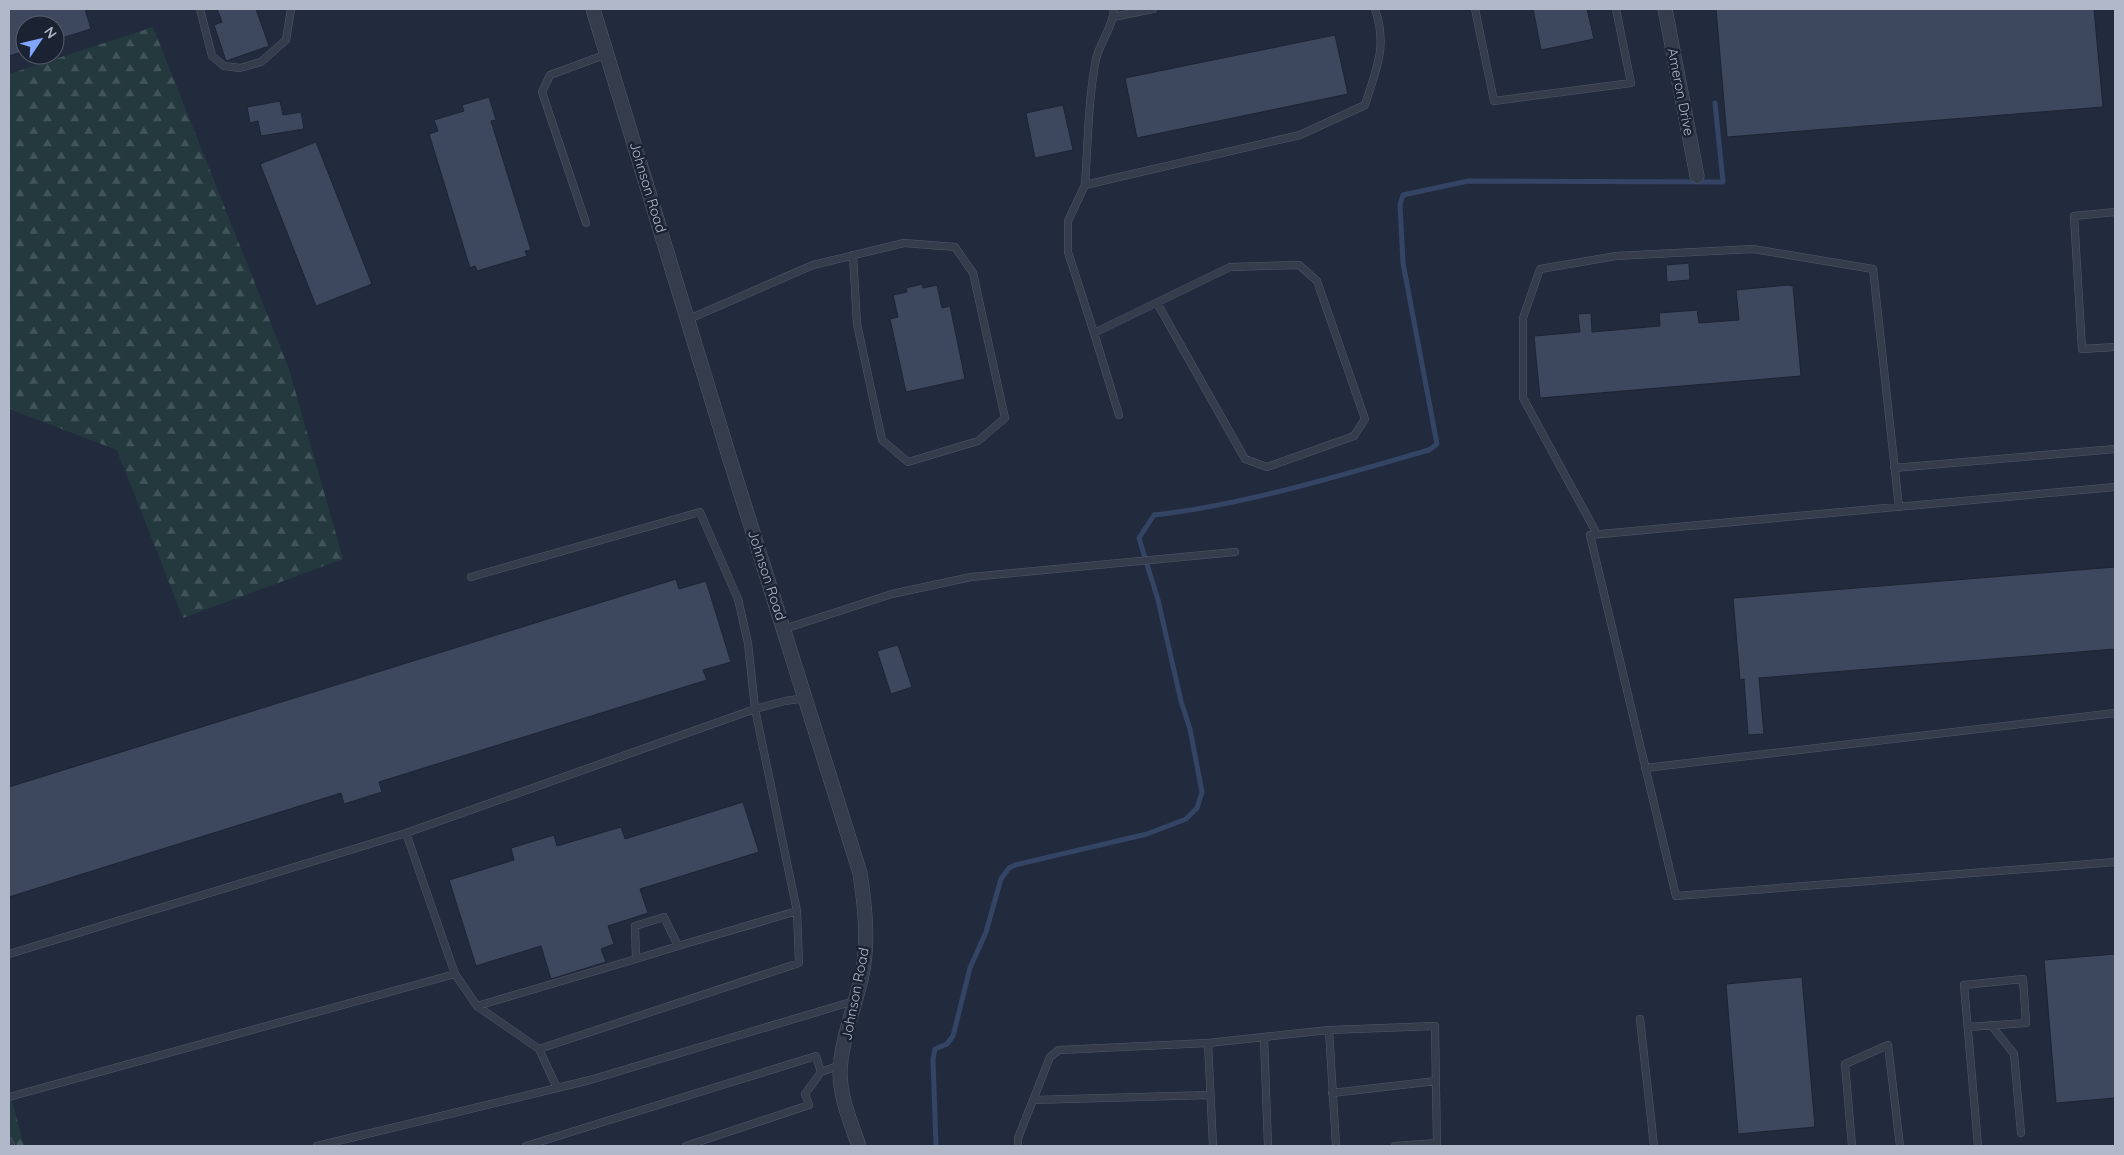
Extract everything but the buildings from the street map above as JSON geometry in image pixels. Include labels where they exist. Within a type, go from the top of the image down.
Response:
[{"type":"street","name":"Johnson Road","points":[[593,9],[860,873],[866,937],[862,975],[854,1000],[841,1065],[843,1097],[859,1146]]},
{"type":"street","name":"Ameron Drive","points":[[1665,9],[1697,176]]},
{"type":"lane","points":[[200,9],[212,56],[224,66],[240,68],[261,62],[286,40],[291,9]]},
{"type":"lane","points":[[1114,9],[1113,17],[1096,58],[1090,106],[1085,185],[1068,221],[1068,252],[1119,415]]},
{"type":"lane","points":[[1113,17],[1153,9]]},
{"type":"lane","points":[[1085,185],[1300,135],[1365,105],[1382,51],[1376,9]]},
{"type":"lane","points":[[1475,9],[1494,102],[1631,83],[1616,9]]},
{"type":"lane","points":[[586,223],[542,92],[550,74],[607,54]]},
{"type":"lane","points":[[2115,212],[2074,216],[2082,349],[2115,347]]},
{"type":"lane","points":[[689,319],[812,265],[853,255],[904,243],[955,247],[973,273],[1005,418],[978,441],[908,462],[882,440],[857,324],[853,255]]},
{"type":"lane","points":[[1597,534],[1522,398],[1523,318],[1540,269],[1616,256],[1753,249],[1873,269],[1899,507]]},
{"type":"lane","points":[[1094,333],[1230,267],[1299,265],[1317,281],[1365,418],[1354,436],[1268,467],[1245,459],[1157,303]]},
{"type":"lane","points":[[1894,468],[2115,449]]},
{"type":"lane","points":[[2115,487],[1590,534],[1676,896],[2115,862]]},
{"type":"lane","points":[[471,577],[700,512],[738,599],[748,643],[755,709],[797,911],[799,963],[539,1049]]},
{"type":"lane","points":[[784,629],[892,594],[971,577],[1236,552]]},
{"type":"lane","points":[[9,954],[406,833],[755,709],[806,698]]},
{"type":"lane","points":[[1645,768],[2115,713]]},
{"type":"lane","points":[[406,833],[455,974],[477,1006],[539,1049],[557,1088]]},
{"type":"lane","points":[[477,1006],[797,911]]},
{"type":"lane","points":[[636,959],[635,926],[664,918],[678,946]]},
{"type":"lane","points":[[9,1097],[455,974]]},
{"type":"lane","points":[[1968,1027],[2026,1023],[2023,978],[1964,985],[1978,1146]]},
{"type":"lane","points":[[316,1146],[590,1080],[854,1000]]},
{"type":"lane","points":[[1640,1019],[1654,1146]]},
{"type":"lane","points":[[1991,1025],[2014,1054],[2021,1133]]},
{"type":"lane","points":[[1018,1146],[1018,1138],[1050,1056],[1059,1050],[1208,1043],[1328,1030],[1435,1026],[1437,1145],[1395,1146]]},
{"type":"lane","points":[[1328,1030],[1336,1146]]},
{"type":"lane","points":[[1264,1038],[1268,1146]]},
{"type":"lane","points":[[1208,1043],[1213,1146]]},
{"type":"lane","points":[[1852,1146],[1845,1064],[1888,1044],[1900,1146]]},
{"type":"lane","points":[[526,1146],[816,1056],[820,1072]]},
{"type":"lane","points":[[686,1146],[809,1105],[806,1094],[820,1072],[841,1065]]},
{"type":"lane","points":[[1332,1093],[1436,1081]]},
{"type":"lane","points":[[1033,1100],[1210,1095]]},
{"type":"lane","points":[[9,1141],[10,1146]]},
{"type":"green space","points":[[153,27],[289,369],[343,559],[183,618],[117,450],[9,409],[9,74],[37,65],[65,65],[65,56]]},
{"type":"green space","points":[[9,1089],[24,1146],[9,1146]]},
{"type":"waterway","points":[[936,1146],[933,1059],[935,1049],[947,1044],[953,1036],[970,968],[986,932],[1001,879],[1009,868],[1147,834],[1186,819],[1197,808],[1202,792],[1190,729],[1181,701],[1158,600],[1139,538],[1154,515],[1258,497],[1429,450],[1437,444],[1403,263],[1400,205],[1403,195],[1468,181],[1723,182],[1715,103]]}]
